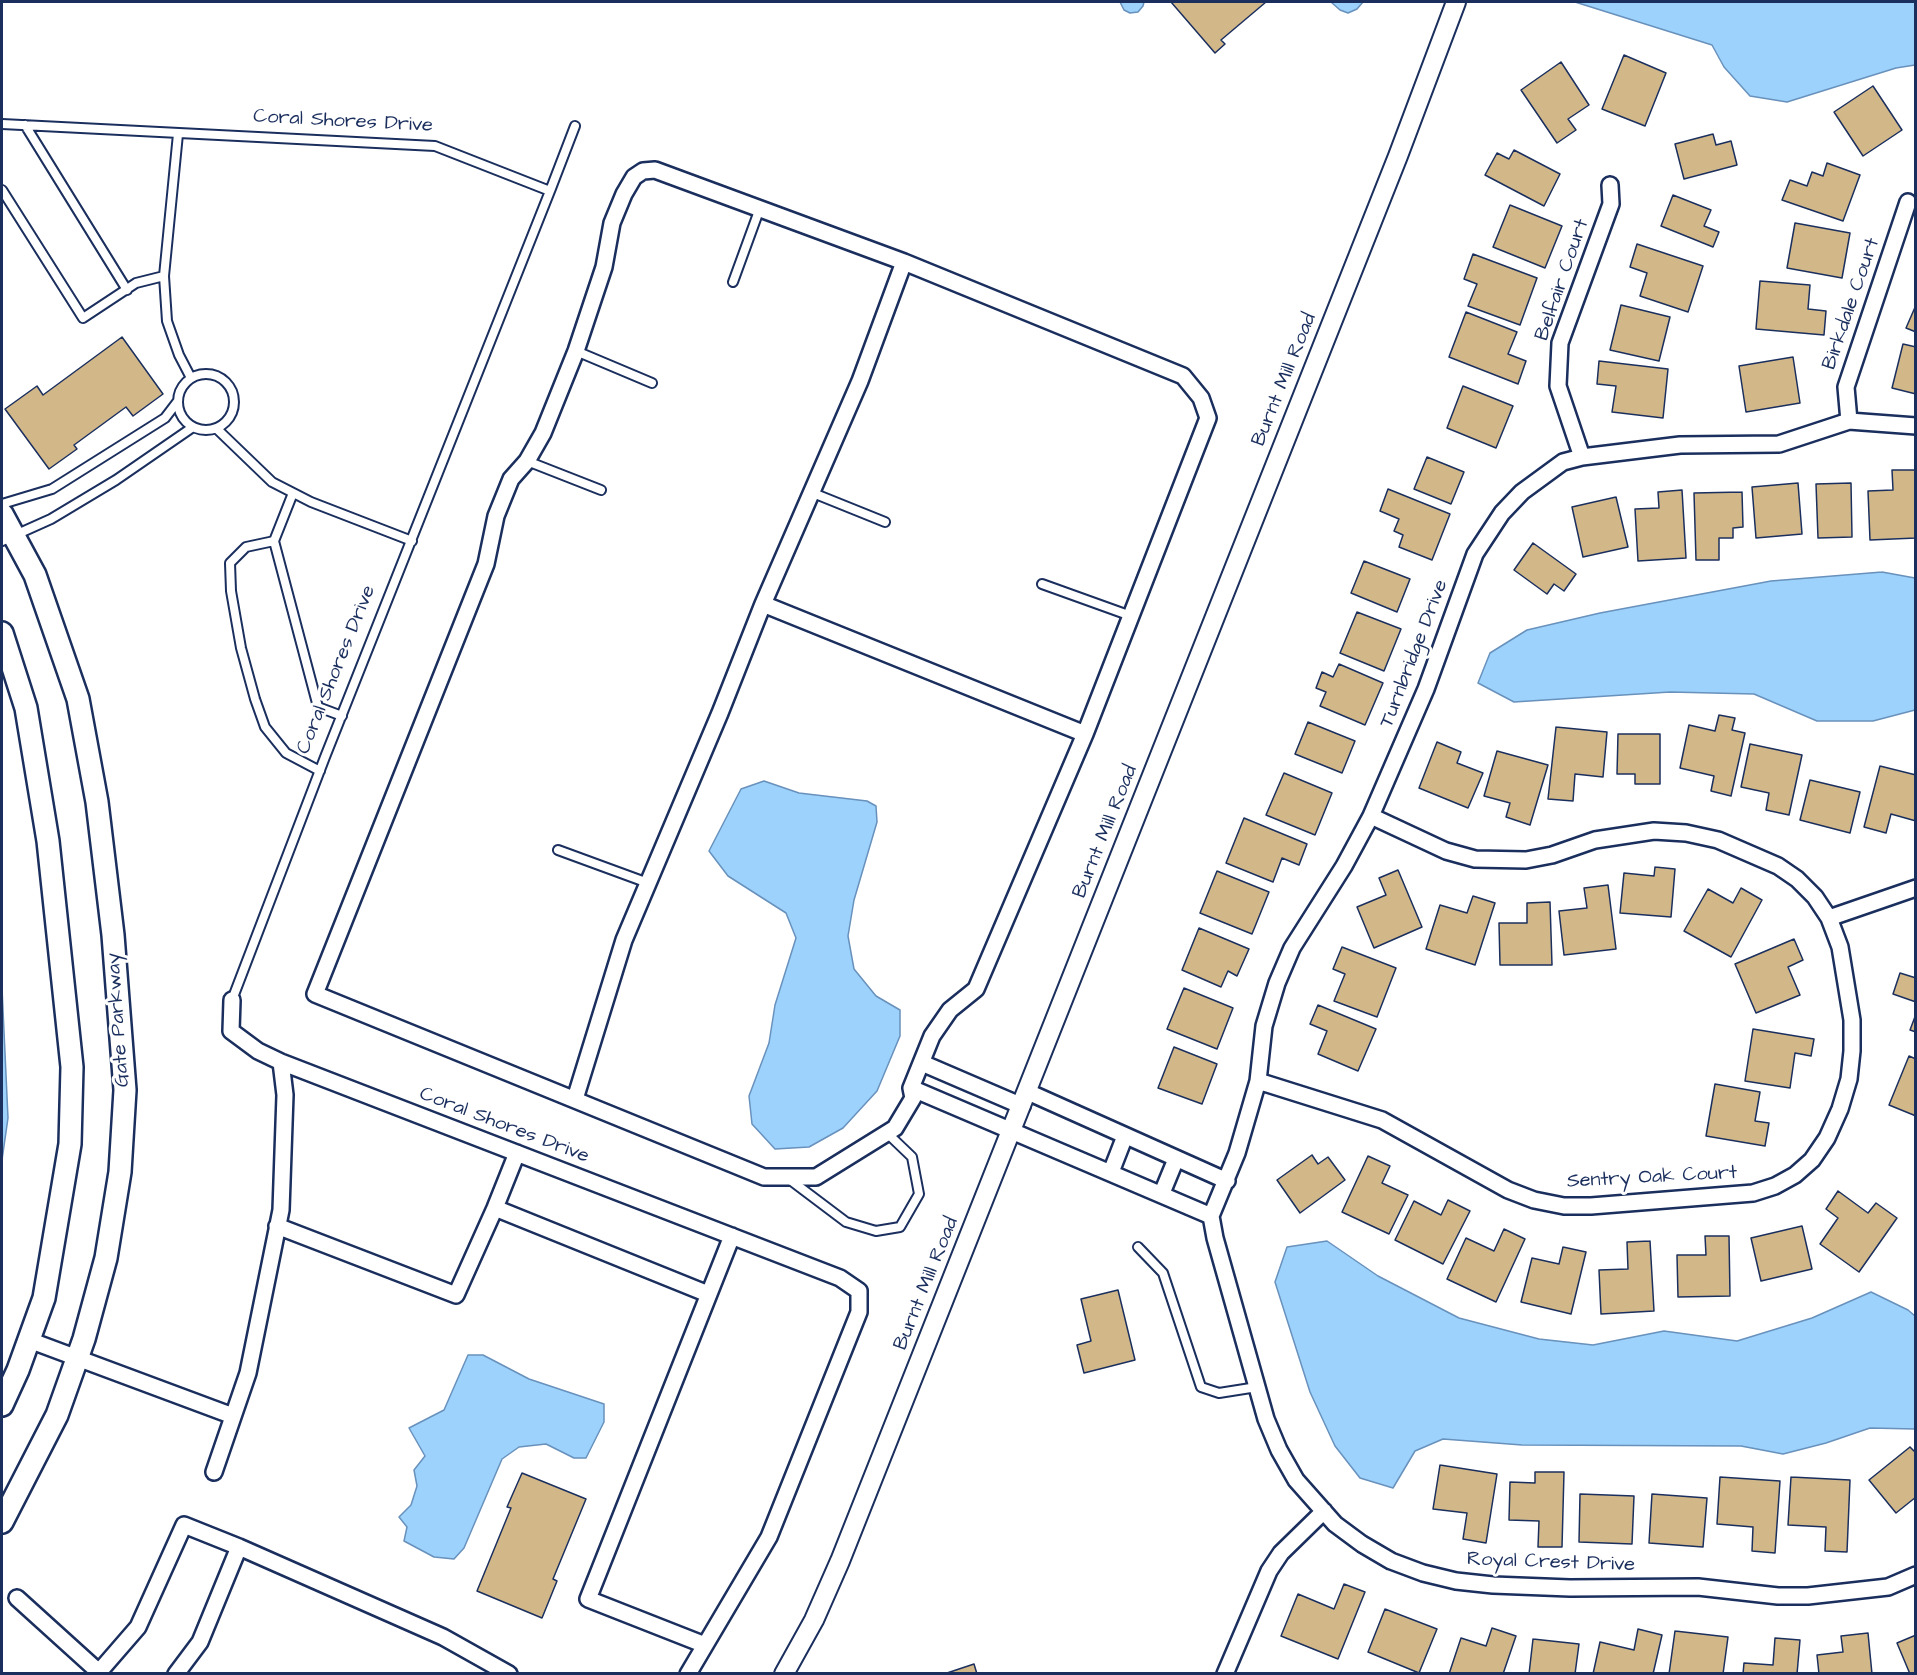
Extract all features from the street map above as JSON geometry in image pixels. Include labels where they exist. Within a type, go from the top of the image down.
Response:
[{"type":"main road","name":"Gate Parkway","points":[[2,514],[7,538],[35,575],[78,699],[97,802],[121,1008],[125,1090],[120,1172],[106,1258],[77,1359],[57,1415],[2,1522]]},
{"type":"main road","points":[[2,633],[26,708],[48,841],[72,1067],[70,1144],[44,1298],[2,1405]]},
{"type":"street","name":"Burnt Mill Road","points":[[784,1674],[814,1620],[840,1562],[1398,156],[1456,2]]},
{"type":"street","points":[[644,171],[666,172],[904,262],[1183,376],[1201,398],[1208,418],[1084,734],[976,989],[950,1010],[932,1036],[912,1088],[913,1098],[895,1128],[816,1177],[764,1177],[315,994],[486,564],[496,516],[511,479],[527,461],[543,433],[576,351],[604,267],[612,223],[634,177],[644,171]]},
{"type":"street","name":"Belfair Court","points":[[1582,457],[1558,386],[1560,343],[1611,204],[1610,185]]},
{"type":"street","name":"Birkdale Court","points":[[1849,421],[1846,387],[1908,202]]},
{"type":"street","points":[[575,1099],[624,940],[720,713],[763,604],[860,381],[904,262]]},
{"type":"street","name":"Turnbridge Drive","points":[[1211,1216],[1227,1181],[1258,1081],[1264,1026],[1277,983],[1292,948],[1344,866],[1371,816],[1426,689],[1475,554],[1488,531],[1522,492],[1563,462],[1582,457],[1680,444],[1779,444],[1849,421],[1916,426]]},
{"type":"street","points":[[763,604],[1084,734]]},
{"type":"street","name":"Sentry Oak Court","points":[[1258,1081],[1382,1120],[1508,1190],[1534,1200],[1564,1206],[1591,1206],[1753,1193],[1775,1186],[1795,1175],[1812,1160],[1827,1138],[1840,1109],[1849,1079],[1852,1020],[1840,947],[1828,918],[1815,897],[1787,872],[1748,850],[1718,840],[1686,833],[1654,831],[1623,834],[1552,855],[1502,861],[1475,859],[1446,851],[1371,816]]},
{"type":"street","points":[[1828,918],[1916,888]]},
{"type":"street","name":"Coral Shores Drive","points":[[232,1000],[231,1031],[258,1051],[281,1062],[840,1278],[859,1291],[859,1312],[769,1537],[688,1674]]},
{"type":"street","points":[[214,1472],[248,1373],[281,1210],[285,1095],[281,1062]]},
{"type":"street","points":[[922,1063],[1125,1136],[1227,1181]]},
{"type":"street","points":[[912,1088],[1162,1193],[1211,1216]]},
{"type":"street","points":[[1111,1172],[1125,1136]]},
{"type":"street","points":[[277,1226],[456,1295],[517,1153]]},
{"type":"street","points":[[1162,1193],[1176,1159]]},
{"type":"street","points":[[495,1208],[708,1294]]},
{"type":"street","name":"Royal Crest Drive","points":[[1211,1216],[1215,1238],[1257,1387],[1279,1450],[1296,1480],[1335,1524],[1362,1544],[1392,1561],[1424,1573],[1456,1581],[1570,1588],[1698,1587],[1778,1596],[1809,1596],[1888,1587],[1916,1575]]},
{"type":"street","points":[[705,1645],[588,1599],[732,1236]]},
{"type":"street","points":[[29,1340],[233,1416]]},
{"type":"street","points":[[1225,1674],[1269,1571],[1281,1553],[1324,1511]]},
{"type":"street","points":[[17,1598],[100,1673],[138,1627],[184,1525],[443,1637],[509,1674]]},
{"type":"street","points":[[176,1674],[200,1642],[239,1547]]},
{"type":"lane","name":"Coral Shores Drive","points":[[2,124],[178,135],[435,146],[550,191],[320,771],[232,1000]]},
{"type":"lane","points":[[25,125],[127,290]]},
{"type":"lane","points":[[550,191],[575,126]]},
{"type":"lane","points":[[178,135],[164,276],[167,321],[179,355],[191,378]]},
{"type":"lane","points":[[2,190],[83,318],[136,283],[164,276]]},
{"type":"lane","points":[[733,282],[760,208]]},
{"type":"lane","points":[[576,351],[652,383]]},
{"type":"lane","points":[[2,504],[52,489],[165,418],[177,400],[179,392],[191,378],[209,374],[218,376],[231,389],[234,407],[231,416],[217,429],[201,430],[193,427],[181,416],[177,400]]},
{"type":"lane","points":[[7,538],[51,519],[116,480],[193,427]]},
{"type":"lane","points":[[217,429],[272,482],[293,493],[411,541]]},
{"type":"lane","points":[[527,461],[601,490]]},
{"type":"lane","points":[[293,493],[274,541],[318,707],[342,716]]},
{"type":"lane","points":[[813,493],[885,522]]},
{"type":"lane","points":[[274,541],[246,547],[230,563],[231,591],[241,648],[265,727],[286,753],[320,771]]},
{"type":"lane","points":[[1042,584],[1131,616]]},
{"type":"lane","points":[[558,850],[648,883]]},
{"type":"lane","points":[[788,1178],[846,1222],[876,1231],[900,1227],[919,1194],[912,1156],[886,1132]]},
{"type":"lane","points":[[1138,1247],[1163,1273],[1201,1387],[1219,1393],[1257,1387]]},
{"type":"water","points":[[1120,2],[1144,2],[1138,12],[1130,13],[1124,10]]},
{"type":"water","points":[[1331,2],[1363,2],[1357,9],[1348,13],[1340,10]]},
{"type":"water","points":[[1575,2],[1915,2],[1915,65],[1896,68],[1787,102],[1750,96],[1724,67],[1712,45]]},
{"type":"water","points":[[1882,572],[1915,578],[1915,710],[1873,721],[1817,721],[1754,694],[1670,692],[1514,702],[1478,683],[1490,653],[1527,630],[1600,613],[1771,581]]},
{"type":"water","points":[[764,781],[799,793],[867,801],[876,806],[877,822],[854,900],[848,936],[854,969],[876,996],[900,1010],[900,1036],[877,1091],[843,1128],[809,1147],[775,1149],[752,1124],[749,1096],[769,1043],[775,1005],[796,938],[786,913],[728,876],[709,851],[741,789]]},
{"type":"water","points":[[2,988],[8,1118],[2,1160]]},
{"type":"water","points":[[1327,1241],[1378,1276],[1459,1318],[1539,1339],[1593,1345],[1664,1331],[1737,1341],[1812,1318],[1871,1292],[1908,1310],[1915,1316],[1915,1429],[1870,1428],[1783,1454],[1741,1446],[1522,1445],[1443,1439],[1415,1451],[1393,1488],[1360,1478],[1335,1446],[1310,1392],[1275,1282],[1287,1247]]},
{"type":"water","points":[[468,1355],[483,1355],[529,1379],[604,1404],[604,1422],[586,1458],[574,1458],[546,1444],[519,1447],[502,1459],[464,1548],[454,1559],[434,1557],[404,1541],[407,1527],[399,1517],[411,1505],[417,1486],[414,1470],[425,1456],[409,1428],[444,1410]]},
{"type":"building","points":[[1171,2],[1266,2],[1221,40],[1225,44],[1215,53]]},
{"type":"building","points":[[1624,55],[1666,73],[1645,126],[1602,109]]},
{"type":"building","points":[[1561,62],[1589,105],[1568,119],[1576,130],[1557,143],[1521,90]]},
{"type":"building","points":[[1873,86],[1902,130],[1863,156],[1834,112]]},
{"type":"building","points":[[1713,134],[1716,145],[1731,141],[1737,165],[1684,179],[1675,144]]},
{"type":"building","points":[[1514,150],[1560,174],[1544,206],[1485,175],[1497,153],[1509,159]]},
{"type":"building","points":[[1827,163],[1860,175],[1843,221],[1782,200],[1790,180],[1807,186],[1812,172],[1823,176]]},
{"type":"building","points":[[1673,195],[1711,210],[1704,226],[1719,232],[1713,247],[1661,226]]},
{"type":"building","points":[[1510,205],[1562,226],[1545,268],[1493,247]]},
{"type":"building","points":[[1795,223],[1850,233],[1842,278],[1787,268]]},
{"type":"building","points":[[1637,244],[1703,266],[1688,312],[1640,296],[1647,273],[1630,267]]},
{"type":"building","points":[[1473,254],[1537,278],[1520,325],[1468,306],[1477,284],[1464,279]]},
{"type":"building","points":[[1760,281],[1810,285],[1808,309],[1826,311],[1824,335],[1756,329]]},
{"type":"building","points":[[1621,305],[1670,317],[1659,361],[1610,350]]},
{"type":"building","points":[[1916,305],[1916,332],[1906,328]]},
{"type":"building","points":[[1466,312],[1517,332],[1508,354],[1526,361],[1518,384],[1449,357]]},
{"type":"building","points":[[122,337],[163,394],[133,416],[126,407],[74,445],[77,449],[49,469],[5,409],[37,386],[43,395]]},
{"type":"building","points":[[1903,344],[1916,347],[1916,394],[1892,388]]},
{"type":"building","points":[[1793,357],[1800,403],[1746,412],[1739,366]]},
{"type":"building","points":[[1599,361],[1668,369],[1663,418],[1612,412],[1616,386],[1597,384]]},
{"type":"building","points":[[1463,386],[1513,406],[1496,448],[1447,428]]},
{"type":"building","points":[[1427,457],[1464,472],[1451,504],[1414,489]]},
{"type":"building","points":[[1892,470],[1916,470],[1916,538],[1870,540],[1868,491],[1893,490]]},
{"type":"building","points":[[1798,483],[1802,534],[1756,538],[1752,487]]},
{"type":"building","points":[[1851,483],[1852,537],[1818,538],[1816,484]]},
{"type":"building","points":[[1388,489],[1450,514],[1432,560],[1399,547],[1403,535],[1394,531],[1399,519],[1380,511]]},
{"type":"building","points":[[1682,490],[1686,558],[1638,561],[1635,509],[1659,508],[1658,492]]},
{"type":"building","points":[[1742,492],[1743,527],[1733,528],[1733,538],[1719,538],[1719,560],[1696,560],[1694,493]]},
{"type":"building","points":[[1616,497],[1628,547],[1583,557],[1572,507]]},
{"type":"building","points":[[1533,543],[1576,574],[1564,591],[1554,584],[1547,594],[1514,570]]},
{"type":"building","points":[[1364,561],[1410,579],[1397,612],[1351,593]]},
{"type":"building","points":[[1357,612],[1401,629],[1384,671],[1340,653]]},
{"type":"building","points":[[1339,664],[1383,683],[1365,725],[1320,706],[1326,692],[1316,688],[1322,672],[1333,677]]},
{"type":"building","points":[[1719,715],[1735,718],[1732,730],[1745,733],[1731,796],[1711,791],[1714,776],[1680,768],[1689,725],[1715,731]]},
{"type":"building","points":[[1308,722],[1355,741],[1342,773],[1295,754]]},
{"type":"building","points":[[1556,727],[1607,732],[1603,777],[1575,774],[1573,801],[1548,799]]},
{"type":"building","points":[[1618,734],[1660,734],[1660,784],[1635,784],[1635,774],[1617,774]]},
{"type":"building","points":[[1437,742],[1461,752],[1457,763],[1483,773],[1468,808],[1419,788]]},
{"type":"building","points":[[1750,744],[1802,755],[1789,815],[1766,810],[1769,793],[1741,787]]},
{"type":"building","points":[[1497,751],[1548,765],[1530,825],[1506,817],[1510,803],[1484,796]]},
{"type":"building","points":[[1880,766],[1916,775],[1916,821],[1891,814],[1886,833],[1864,827]]},
{"type":"building","points":[[1284,773],[1332,793],[1315,835],[1266,815]]},
{"type":"building","points":[[1810,780],[1860,792],[1850,833],[1800,820]]},
{"type":"building","points":[[1244,818],[1307,844],[1299,865],[1282,858],[1273,882],[1226,863]]},
{"type":"building","points":[[1655,867],[1675,869],[1671,917],[1620,913],[1624,873],[1654,876]]},
{"type":"building","points":[[1398,870],[1422,927],[1374,948],[1357,907],[1386,895],[1379,878]]},
{"type":"building","points":[[1217,871],[1269,892],[1252,934],[1200,913]]},
{"type":"building","points":[[1608,885],[1616,949],[1564,955],[1559,911],[1587,908],[1584,888]]},
{"type":"building","points":[[1741,888],[1762,900],[1731,957],[1684,931],[1708,889],[1733,903]]},
{"type":"building","points":[[1473,896],[1495,903],[1475,965],[1426,949],[1440,905],[1467,913]]},
{"type":"building","points":[[1550,902],[1552,965],[1500,965],[1499,923],[1527,923],[1527,903]]},
{"type":"building","points":[[1199,928],[1249,949],[1237,976],[1228,971],[1221,987],[1182,970]]},
{"type":"building","points":[[1794,939],[1803,960],[1788,967],[1800,995],[1756,1013],[1735,964]]},
{"type":"building","points":[[1342,947],[1396,968],[1377,1017],[1334,1001],[1345,974],[1333,969]]},
{"type":"building","points":[[1900,973],[1916,978],[1916,1002],[1893,994]]},
{"type":"building","points":[[1184,988],[1233,1008],[1217,1049],[1167,1029]]},
{"type":"building","points":[[1318,1005],[1376,1029],[1358,1071],[1318,1054],[1327,1031],[1310,1024]]},
{"type":"building","points":[[1916,1014],[1916,1032],[1910,1030]]},
{"type":"building","points":[[1753,1029],[1814,1039],[1811,1056],[1795,1053],[1790,1088],[1745,1081]]},
{"type":"building","points":[[1174,1047],[1217,1064],[1202,1104],[1158,1088]]},
{"type":"building","points":[[1909,1056],[1916,1059],[1916,1116],[1889,1105]]},
{"type":"building","points":[[1715,1084],[1760,1092],[1755,1121],[1769,1123],[1765,1146],[1706,1136]]},
{"type":"building","points":[[1312,1155],[1318,1164],[1328,1157],[1345,1180],[1300,1213],[1277,1180]]},
{"type":"building","points":[[1368,1156],[1390,1166],[1382,1183],[1408,1195],[1389,1234],[1342,1212]]},
{"type":"building","points":[[1838,1191],[1868,1213],[1876,1203],[1897,1218],[1859,1272],[1820,1244],[1838,1218],[1826,1209]]},
{"type":"building","points":[[1448,1200],[1470,1211],[1443,1264],[1395,1240],[1414,1201],[1441,1215]]},
{"type":"building","points":[[1802,1226],[1812,1269],[1761,1281],[1751,1238]]},
{"type":"building","points":[[1504,1229],[1525,1239],[1496,1302],[1447,1279],[1466,1238],[1494,1251]]},
{"type":"building","points":[[1705,1236],[1729,1236],[1730,1296],[1678,1297],[1677,1255],[1706,1255]]},
{"type":"building","points":[[1650,1241],[1654,1311],[1601,1314],[1599,1270],[1628,1269],[1627,1242]]},
{"type":"building","points":[[1563,1247],[1586,1252],[1571,1314],[1521,1302],[1532,1258],[1559,1264]]},
{"type":"building","points":[[1118,1290],[1135,1360],[1084,1373],[1077,1345],[1091,1341],[1081,1299]]},
{"type":"building","points":[[1910,1447],[1916,1453],[1916,1497],[1896,1513],[1869,1480]]},
{"type":"building","points":[[1440,1465],[1497,1474],[1486,1543],[1463,1539],[1467,1513],[1433,1509]]},
{"type":"building","points":[[1535,1472],[1564,1472],[1562,1547],[1538,1547],[1539,1521],[1509,1520],[1510,1482],[1535,1483]]},
{"type":"building","points":[[522,1473],[586,1499],[553,1579],[557,1581],[542,1618],[477,1591],[511,1508],[507,1507]]},
{"type":"building","points":[[1720,1477],[1780,1481],[1775,1553],[1752,1551],[1753,1527],[1717,1524]]},
{"type":"building","points":[[1791,1477],[1850,1480],[1847,1552],[1825,1551],[1826,1527],[1788,1525]]},
{"type":"building","points":[[1580,1494],[1634,1496],[1632,1544],[1579,1542]]},
{"type":"building","points":[[1652,1494],[1707,1498],[1703,1547],[1649,1543]]},
{"type":"building","points":[[1344,1584],[1365,1592],[1338,1659],[1281,1636],[1298,1594],[1334,1609]]},
{"type":"building","points":[[1385,1609],[1437,1629],[1419,1673],[1368,1652]]},
{"type":"building","points":[[1492,1628],[1516,1636],[1503,1674],[1449,1674],[1461,1638],[1486,1646]]},
{"type":"building","points":[[1638,1629],[1662,1635],[1653,1674],[1593,1674],[1600,1642],[1634,1650]]},
{"type":"building","points":[[1675,1631],[1728,1637],[1723,1674],[1669,1674]]},
{"type":"building","points":[[1868,1633],[1872,1674],[1819,1674],[1817,1655],[1843,1652],[1841,1636]]},
{"type":"building","points":[[1916,1635],[1916,1674],[1910,1674],[1897,1643]]},
{"type":"building","points":[[1775,1638],[1800,1640],[1797,1674],[1743,1674],[1744,1663],[1773,1665]]},
{"type":"building","points":[[1533,1639],[1579,1644],[1575,1674],[1529,1674]]},
{"type":"building","points":[[974,1664],[977,1674],[944,1674]]}]
